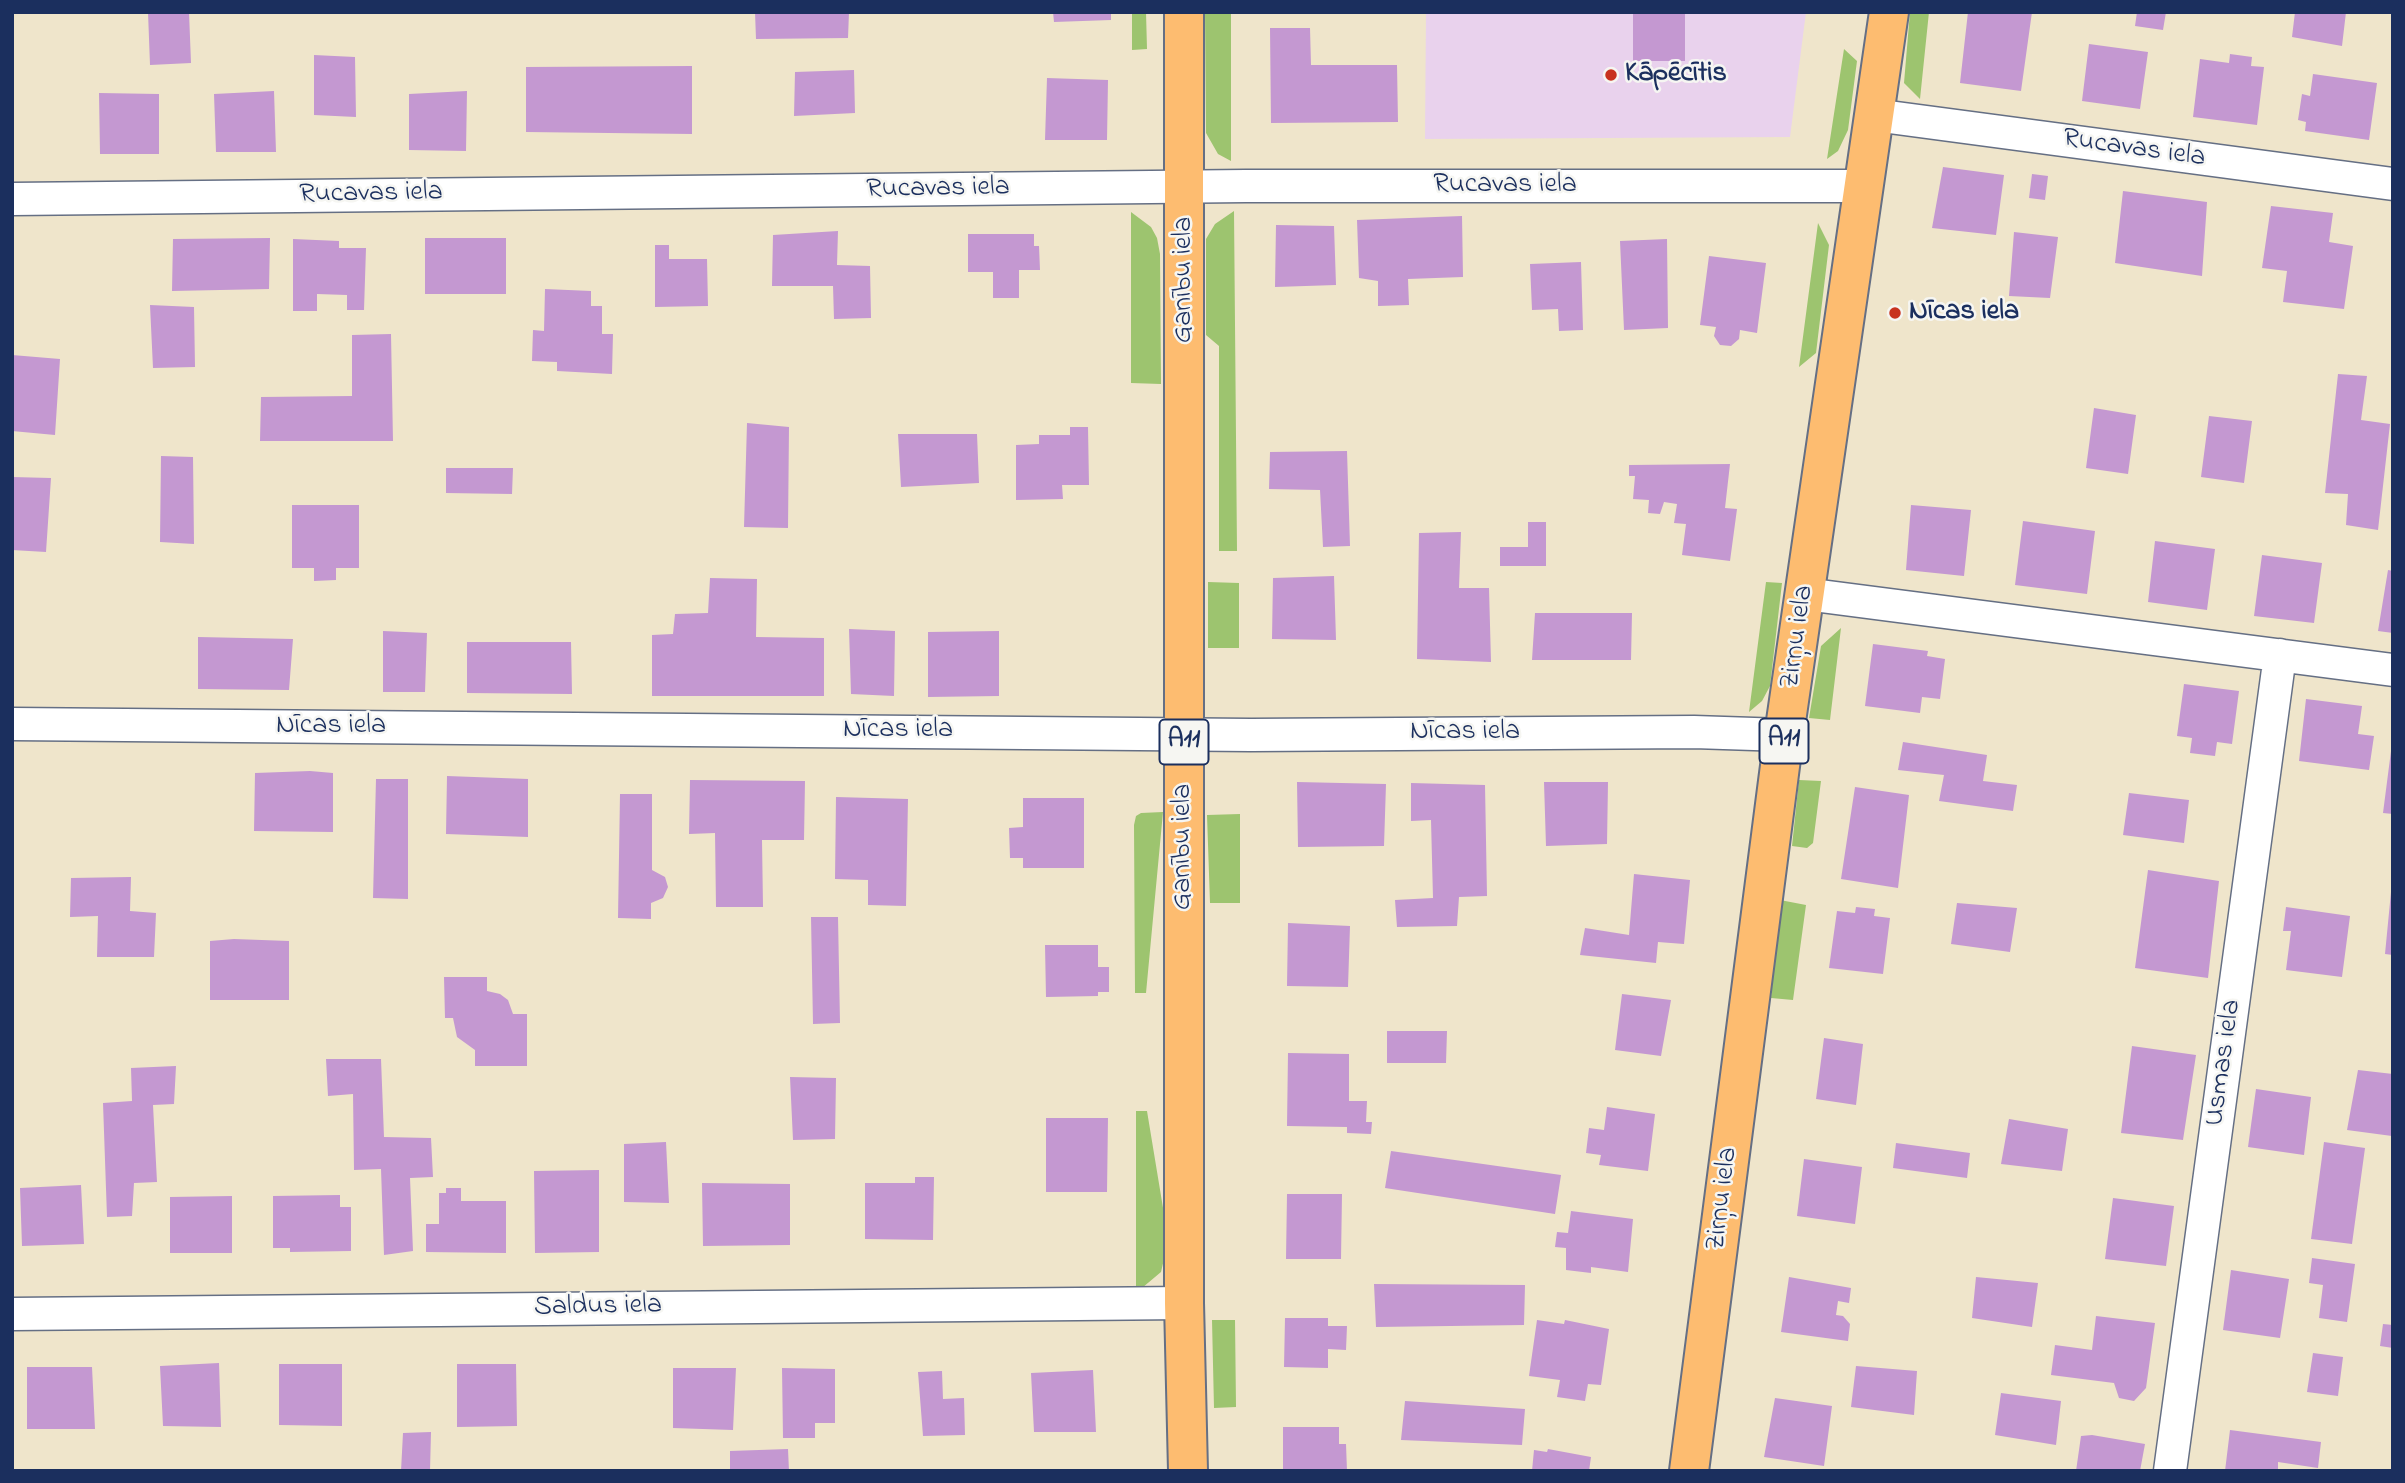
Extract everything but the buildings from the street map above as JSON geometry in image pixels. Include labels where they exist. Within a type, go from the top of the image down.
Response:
[{"type":"highway","name":"Ganību iela","points":[[1184,12],[1184,1303],[1188,1471]]},
{"type":"highway","name":"Zirņu iela","points":[[1689,1471],[1784,735],[1889,12]]},
{"type":"street","name":"Rucavas iela","points":[[1874,116],[2393,184]]},
{"type":"street","name":"Rucavas iela","points":[[12,199],[1185,187],[1864,186]]},
{"type":"street","points":[[1805,594],[2393,670]]},
{"type":"street","name":"Usmas iela","points":[[2170,1471],[2280,655]]},
{"type":"street","name":"Nīcas iela","points":[[12,724],[1184,734],[1694,732],[1784,735]]},
{"type":"street","name":"Saldus iela","points":[[12,1314],[1184,1303]]},
{"type":"shaded area","name":"Kāpēcītis","points":[[1426,12],[1806,12],[1790,137],[1425,139]]},
{"type":"green space","points":[[1132,12],[1146,12],[1147,49],[1132,50]]},
{"type":"green space","points":[[1205,12],[1231,12],[1231,161],[1218,154],[1206,133]]},
{"type":"green space","points":[[1910,12],[1929,12],[1920,99],[1904,83]]},
{"type":"green space","points":[[1844,49],[1857,61],[1848,130],[1838,151],[1827,159]]},
{"type":"green space","points":[[1234,211],[1237,551],[1219,551],[1219,346],[1206,335],[1206,239],[1215,224]]},
{"type":"green space","points":[[1131,212],[1151,227],[1157,238],[1160,254],[1161,384],[1131,383]]},
{"type":"green space","points":[[1818,223],[1829,245],[1816,353],[1799,367]]},
{"type":"green space","points":[[1208,582],[1239,583],[1239,648],[1208,648]]},
{"type":"green space","points":[[1766,582],[1782,583],[1770,686],[1762,701],[1749,712]]},
{"type":"green space","points":[[1841,628],[1830,720],[1809,718],[1821,646]]},
{"type":"green space","points":[[1799,780],[1821,781],[1813,843],[1807,848],[1792,846]]},
{"type":"green space","points":[[1163,812],[1146,993],[1135,993],[1134,825],[1136,816],[1141,813]]},
{"type":"green space","points":[[1240,814],[1240,903],[1210,903],[1207,815]]},
{"type":"green space","points":[[1780,900],[1806,905],[1793,1000],[1771,998]]},
{"type":"green space","points":[[1136,1111],[1147,1111],[1165,1220],[1165,1255],[1161,1272],[1136,1293]]},
{"type":"green space","points":[[1212,1320],[1235,1320],[1236,1407],[1214,1408]]},
{"type":"place","name":"Kāpēcītis","points":[[1611,75]]},
{"type":"place","name":"Nīcas iela","points":[[1895,313]]}]
